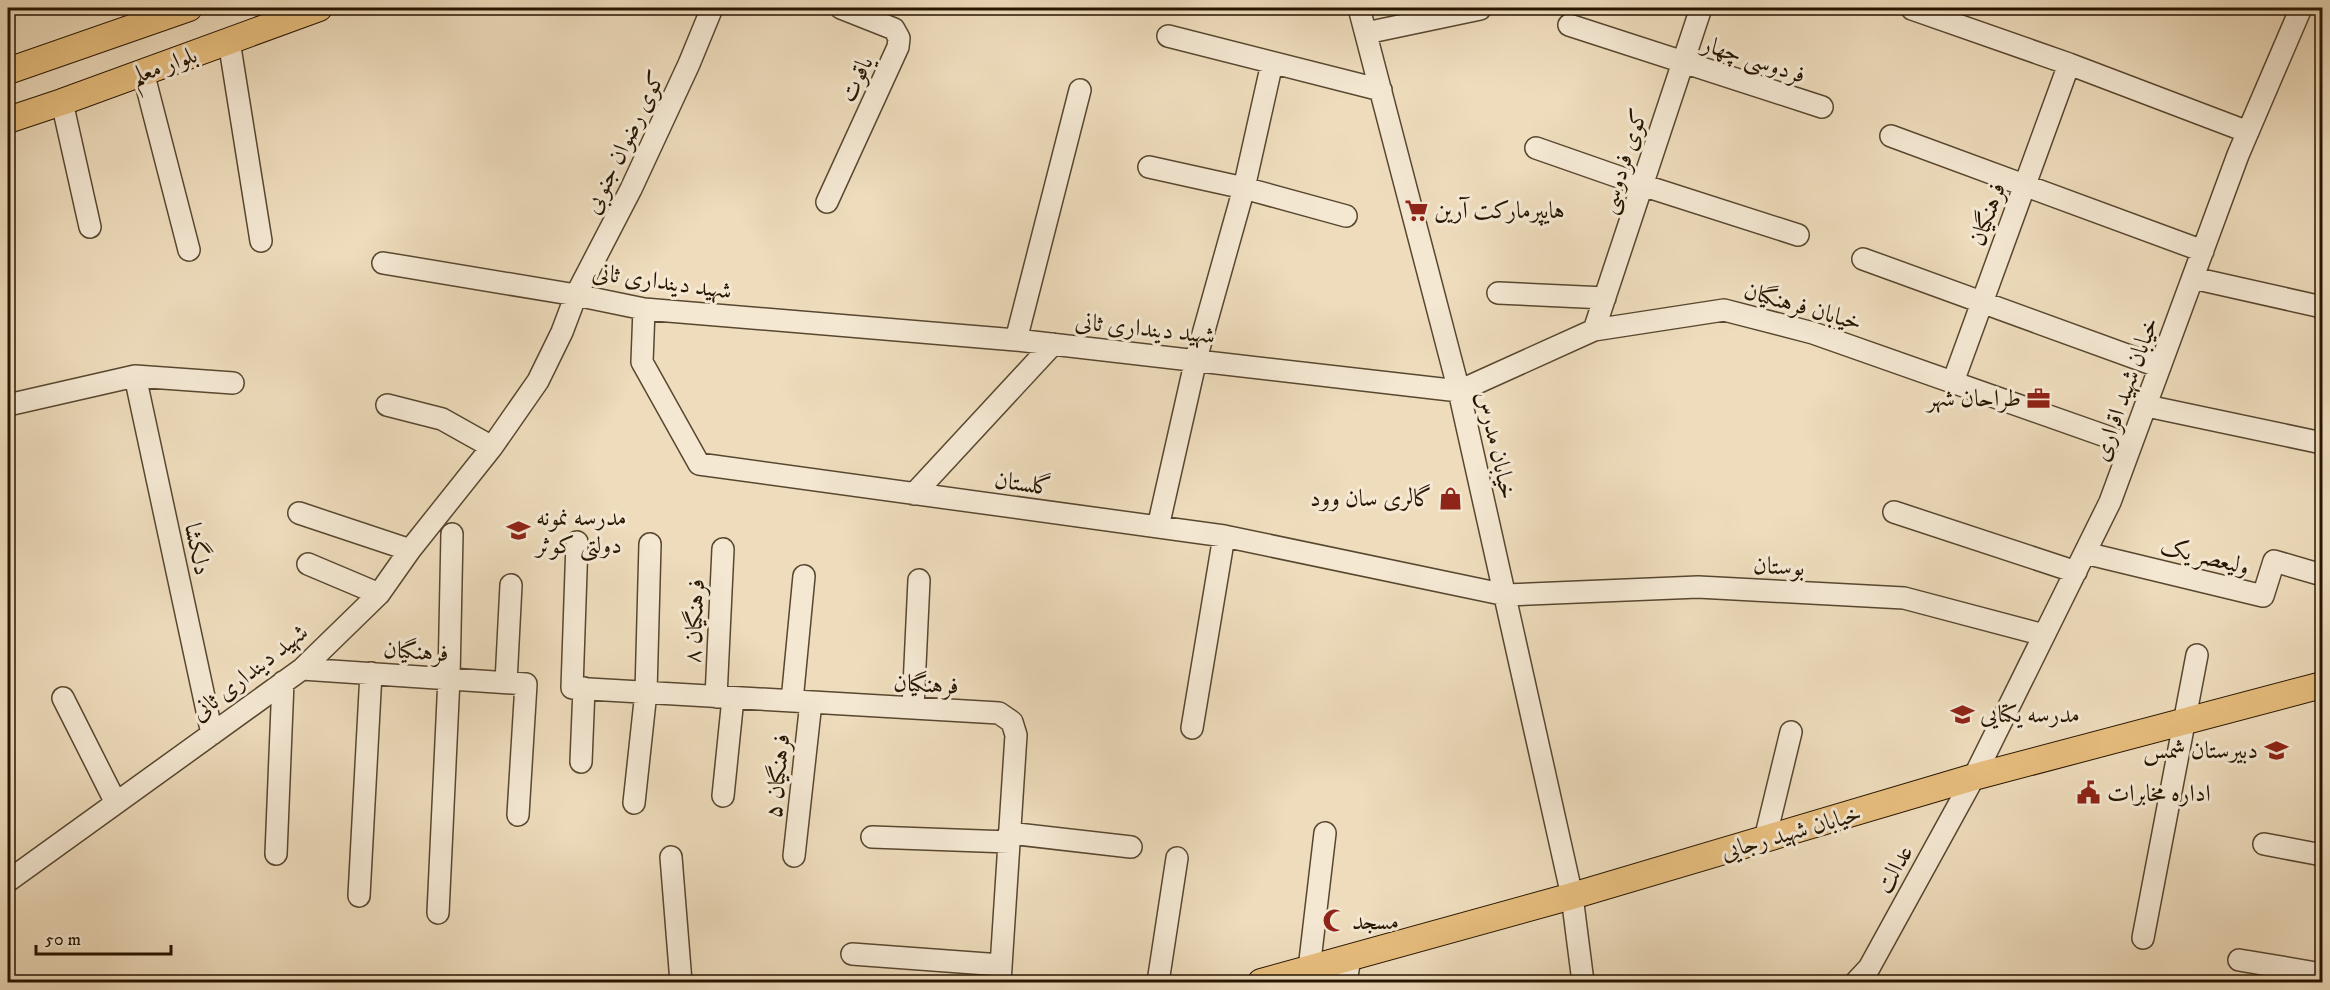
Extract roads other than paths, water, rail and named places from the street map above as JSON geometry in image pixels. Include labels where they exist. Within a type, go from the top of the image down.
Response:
[{"type":"main road","name":"بلوار معلم","points":[[8,71],[189,8]]},
{"type":"main road","name":"بلوار معلم","points":[[8,120],[318,8]]},
{"type":"main road","name":"خیابان شهید رجایی","points":[[1261,982],[1309,969],[1348,970],[1572,896],[1974,777],[2322,684]]},
{"type":"street","name":"کوی رضوان جنوبی","points":[[576,295],[632,189],[712,8]]},
{"type":"street","name":"یاقوت","points":[[827,202],[898,47],[899,38],[894,29],[841,8]]},
{"type":"street","name":"خیابان مدرس","points":[[1359,8],[1459,391],[1506,595],[1572,896],[1583,982]]},
{"type":"street","name":"کوی فردوسی","points":[[1594,330],[1701,8]]},
{"type":"street","name":"خیابان شهید اقراری","points":[[1974,777],[2110,502],[2248,132],[2297,8]]},
{"type":"street","points":[[1366,33],[1480,9]]},
{"type":"street","points":[[1912,9],[2069,64],[2248,132]]},
{"type":"street","name":"فردوسی چهار","points":[[1569,25],[1822,107]]},
{"type":"street","points":[[1168,36],[1381,90]]},
{"type":"street","points":[[229,41],[261,241]]},
{"type":"street","points":[[1158,527],[1196,359],[1244,188],[1272,63]]},
{"type":"street","name":"فرهنگیان","points":[[1953,382],[2069,64]]},
{"type":"street","points":[[143,72],[189,249]]},
{"type":"street","points":[[1016,340],[1080,90]]},
{"type":"street","points":[[62,102],[90,227]]},
{"type":"street","points":[[1891,136],[2203,251]]},
{"type":"street","points":[[1536,148],[1798,235]]},
{"type":"street","points":[[1149,166],[1244,188],[1346,216]]},
{"type":"street","points":[[1863,259],[2160,367]]},
{"type":"street","points":[[383,263],[576,295]]},
{"type":"street","points":[[2193,278],[2322,307]]},
{"type":"street","points":[[1498,293],[1605,298]]},
{"type":"street","name":"شهید دینداری ثانی","points":[[8,881],[302,669],[379,594],[410,550],[492,447],[538,381],[562,332],[576,295],[644,309],[1016,340],[1459,391]]},
{"type":"street","name":"گلستان","points":[[644,309],[642,362],[699,464],[1224,536],[1506,595]]},
{"type":"street","name":"خیابان فرهنگیان","points":[[1459,391],[1594,330],[1724,310],[1813,333],[2131,445]]},
{"type":"street","points":[[914,494],[1053,344]]},
{"type":"street","points":[[8,405],[135,376],[233,383]]},
{"type":"street","name":"دلگشا","points":[[135,376],[212,734]]},
{"type":"street","points":[[387,405],[442,419],[492,447]]},
{"type":"street","points":[[2147,406],[2322,443]]},
{"type":"street","points":[[1894,512],[2076,572]]},
{"type":"street","points":[[298,513],[410,550]]},
{"type":"street","points":[[438,913],[449,678],[452,534]]},
{"type":"street","points":[[1191,728],[1224,536]]},
{"type":"street","points":[[577,542],[581,762]]},
{"type":"street","points":[[634,803],[646,692],[650,544]]},
{"type":"street","name":"فرهنگیان ۸","points":[[723,549],[725,697],[723,796]]},
{"type":"street","name":"ولیعصر یک","points":[[2085,553],[2263,596],[2274,561],[2322,575]]},
{"type":"street","points":[[308,564],[379,594]]},
{"type":"street","name":"فرهنگیان ۵","points":[[794,856],[802,702],[804,576]]},
{"type":"street","points":[[913,708],[919,580]]},
{"type":"street","points":[[511,585],[516,683],[518,815]]},
{"type":"street","name":"بوستان","points":[[1506,595],[1698,587],[1904,598],[2044,635]]},
{"type":"street","points":[[2143,938],[2197,654]]},
{"type":"street","name":"فرهنگیان","points":[[302,669],[516,683]]},
{"type":"street","points":[[359,896],[371,673]]},
{"type":"street","points":[[276,854],[283,682]]},
{"type":"street","name":"فرهنگیان","points":[[578,688],[999,713],[1012,722],[1016,735],[1000,974]]},
{"type":"street","points":[[63,698],[116,803]]},
{"type":"street","points":[[1765,839],[1791,732]]},
{"type":"street","name":"عدالت","points":[[1856,982],[1869,968],[1974,777]]},
{"type":"street","points":[[1309,969],[1325,833]]},
{"type":"street","points":[[872,837],[1009,837],[1131,847]]},
{"type":"street","points":[[2264,844],[2322,855]]},
{"type":"street","points":[[671,857],[681,982]]},
{"type":"street","points":[[1158,982],[1177,858]]},
{"type":"street","points":[[852,954],[1000,974]]},
{"type":"street","points":[[2239,960],[2322,974]]},
{"type":"place","name":"هایپرمارکت آرین","points":[[1416,210]]},
{"type":"place","name":"طراحان شهر","points":[[2039,398]]},
{"type":"place","name":"گالری سان وود","points":[[1450,498]]},
{"type":"place","name":"مدرسه نمونه دولتی کوثر","points":[[518,531]]},
{"type":"place","name":"مدرسه یکتایی","points":[[1962,714]]},
{"type":"place","name":"دبیرستان شمس","points":[[2276,750]]},
{"type":"place","name":"اداره مخابرات","points":[[2089,793]]},
{"type":"place","name":"مسجد","points":[[1334,921]]}]
